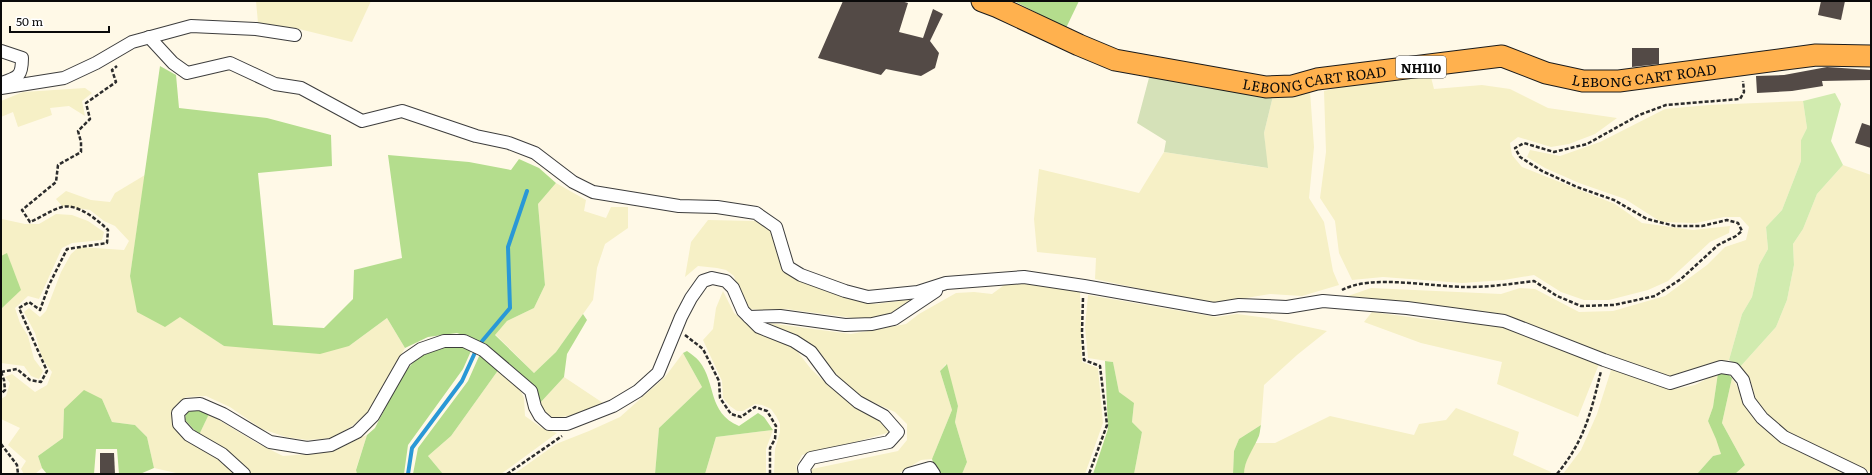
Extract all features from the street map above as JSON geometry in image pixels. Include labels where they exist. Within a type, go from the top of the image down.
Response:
[{"type":"highway","name":"LEBONG CART ROAD","points":[[982,1],[1116,60],[1266,87],[1292,86],[1317,79],[1502,56],[1546,73],[1583,81],[1619,81],[1742,66],[1816,55],[1871,56]]},
{"type":"street","points":[[1,88],[64,78],[96,63],[132,42],[191,26],[256,29],[295,35]]},
{"type":"street","points":[[149,37],[173,63],[187,73],[230,63],[275,84],[301,88],[362,121],[402,111],[476,136],[510,143],[534,153],[574,182],[593,192],[680,206],[717,207],[756,213],[776,228],[788,267],[801,275],[845,291],[868,296],[918,292],[946,283],[1024,277],[1214,309],[1239,305],[1286,307],[1323,301],[1407,308],[1504,321],[1604,360],[1670,383],[1721,367],[1734,369],[1743,380],[1749,402],[1762,418],[1784,437],[1861,474]]},
{"type":"street","points":[[1,51],[22,58],[22,72],[17,78],[1,84]]},
{"type":"street","points":[[244,474],[222,454],[189,435],[179,424],[178,413],[186,405],[200,404],[224,414],[270,442],[307,448],[331,445],[357,432],[373,416],[405,360],[421,349],[444,341],[464,341],[483,350],[531,391],[535,407],[540,416],[549,424],[567,424],[613,406],[638,391],[658,373],[681,317],[691,298],[703,281],[712,278],[726,281],[733,288],[743,311],[759,327],[794,341],[811,352],[831,379],[858,402],[884,416],[898,432],[889,442],[811,458],[804,468],[805,474]]},
{"type":"street","points":[[750,318],[780,316],[845,325],[872,324],[894,319],[946,283]]},
{"type":"street","points":[[909,474],[930,468],[934,474]]},
{"type":"path","points":[[1,394],[5,390],[1,372],[17,369],[30,380],[41,382],[47,371],[20,308],[29,302],[40,310],[67,249],[106,243],[108,230],[99,222],[80,210],[62,207],[30,222],[22,210],[56,182],[58,165],[81,152],[81,142],[78,131],[90,118],[86,103],[116,82],[112,70],[124,59],[118,50]]},
{"type":"path","points":[[1323,301],[1350,286],[1387,282],[1467,287],[1504,286],[1534,281],[1557,296],[1581,306],[1614,305],[1655,296],[1681,279],[1718,245],[1736,236],[1742,231],[1738,223],[1727,220],[1702,226],[1675,226],[1647,219],[1614,200],[1577,187],[1542,171],[1520,157],[1515,148],[1524,143],[1554,152],[1587,144],[1639,115],[1666,105],[1740,99],[1744,92],[1742,66]]},
{"type":"path","points":[[1084,286],[1082,332],[1084,360],[1100,366],[1107,425],[1089,474]]},
{"type":"path","points":[[675,334],[688,335],[703,349],[719,381],[720,398],[731,414],[741,417],[755,407],[767,411],[776,426],[775,439],[770,448],[770,474]]},
{"type":"path","points":[[1557,474],[1570,457],[1585,429],[1604,360]]},
{"type":"path","points":[[1,444],[17,465],[18,474]]},
{"type":"shaded area","points":[[256,1],[371,1],[352,42],[295,28],[258,23]]},
{"type":"shaded area","points":[[1431,77],[1434,89],[1482,85],[1510,89],[1548,108],[1617,118],[1595,134],[1569,144],[1551,147],[1518,137],[1510,143],[1512,155],[1522,167],[1615,204],[1642,223],[1693,230],[1730,226],[1729,233],[1710,242],[1668,281],[1648,290],[1609,300],[1584,300],[1561,292],[1534,275],[1504,280],[1462,283],[1383,277],[1352,280],[1339,253],[1335,221],[1320,198],[1326,152],[1324,91],[1368,81]]},
{"type":"shaded area","points":[[85,88],[92,93],[82,101],[85,116],[69,106],[50,108],[52,115],[18,127],[13,112],[1,117],[1,101],[23,92]]},
{"type":"shaded area","points":[[1310,91],[1314,147],[1309,198],[1324,222],[1333,271],[1339,285],[1302,296],[1270,294],[1210,304],[1095,279],[1096,258],[1037,252],[1034,219],[1039,169],[1139,193],[1164,152],[1267,168],[1264,133],[1273,96]]},
{"type":"shaded area","points":[[1803,101],[1807,128],[1801,140],[1801,161],[1782,210],[1766,227],[1768,249],[1759,265],[1752,297],[1742,314],[1729,360],[1709,364],[1683,374],[1668,377],[1506,317],[1342,301],[1348,296],[1371,288],[1501,294],[1520,288],[1535,289],[1579,312],[1613,311],[1665,296],[1707,265],[1725,247],[1746,240],[1749,227],[1740,217],[1724,217],[1696,223],[1661,222],[1625,199],[1579,183],[1545,168],[1527,157],[1530,150],[1560,156],[1600,142],[1665,109],[1709,105]]},
{"type":"shaded area","points":[[1843,165],[1871,175],[1871,472],[1820,451],[1788,434],[1768,418],[1757,404],[1751,383],[1740,367],[1776,327],[1787,300],[1794,265],[1793,244],[1803,229],[1817,194]]},
{"type":"shaded area","points":[[145,175],[130,276],[180,316],[224,346],[349,346],[387,318],[405,348],[368,412],[352,426],[333,438],[307,440],[286,437],[262,429],[230,407],[206,396],[186,397],[176,405],[172,418],[178,429],[211,451],[237,474],[176,473],[154,468],[147,437],[135,425],[112,422],[102,399],[64,409],[63,438],[38,456],[42,468],[35,474],[24,474],[21,469],[26,461],[8,445],[20,428],[1,419],[1,399],[6,396],[10,383],[5,377],[12,374],[35,392],[47,385],[52,372],[42,358],[35,333],[24,312],[29,308],[40,317],[46,311],[61,272],[71,254],[79,247],[124,250],[129,241],[115,226],[104,221],[90,210],[62,206],[56,199],[66,191],[91,200],[110,202],[115,193]]},
{"type":"shaded area","points":[[556,183],[586,200],[584,211],[606,218],[611,207],[628,207],[628,228],[605,244],[597,268],[593,300],[556,352],[534,373],[495,334],[507,321],[534,308],[545,285],[538,204]]},
{"type":"shaded area","points":[[56,214],[72,215],[88,221],[104,232],[102,240],[72,243],[62,248],[39,299],[28,296],[15,308],[20,323],[28,336],[34,359],[43,371],[39,379],[31,376],[24,366],[1,363],[1,309],[20,290],[7,254],[1,256],[1,222],[2,219],[25,224],[39,224]]},
{"type":"shaded area","points":[[708,220],[755,221],[765,226],[774,234],[779,260],[785,271],[846,297],[876,304],[913,299],[897,311],[881,318],[861,319],[786,309],[749,309],[742,303],[734,276],[726,270],[698,266],[685,277],[691,242]]},
{"type":"shaded area","points":[[1007,283],[1042,285],[1080,291],[1082,362],[1098,368],[1103,423],[1085,474],[962,474],[967,462],[955,422],[958,406],[946,364],[940,371],[952,410],[932,459],[921,460],[898,474],[811,474],[812,469],[898,451],[907,440],[907,424],[895,412],[859,396],[835,373],[819,351],[795,335],[768,323],[851,334],[906,324],[919,314],[956,293],[974,292],[992,294]]},
{"type":"shaded area","points":[[723,291],[734,313],[748,325],[761,334],[780,341],[797,351],[811,369],[832,389],[866,413],[885,423],[890,432],[842,446],[802,455],[796,467],[798,474],[774,474],[775,449],[780,432],[780,424],[776,416],[771,409],[762,405],[755,404],[743,411],[737,411],[730,406],[723,398],[722,381],[703,340],[713,329],[716,308]]},
{"type":"shaded area","points":[[1088,295],[1216,317],[1237,314],[1267,318],[1327,331],[1297,355],[1264,385],[1261,425],[1239,439],[1234,451],[1233,474],[1134,474],[1142,432],[1132,422],[1134,404],[1119,392],[1113,362],[1088,358],[1085,327]]},
{"type":"shaded area","points":[[1372,312],[1506,327],[1599,364],[1578,417],[1497,384],[1502,362],[1421,343],[1364,322]]},
{"type":"shaded area","points":[[683,353],[702,387],[659,428],[655,474],[514,474],[556,444],[620,417],[665,377]]},
{"type":"shaded area","points":[[1612,367],[1675,389],[1695,385],[1718,373],[1713,407],[1708,421],[1717,439],[1721,454],[1713,456],[1697,474],[1563,474],[1581,450],[1597,414]]},
{"type":"shaded area","points":[[499,369],[517,383],[524,398],[525,416],[542,428],[557,433],[501,474],[443,474],[428,456],[451,436]]},
{"type":"shaded area","points":[[564,377],[603,403],[574,415],[554,418],[543,412],[540,403]]},
{"type":"shaded area","points":[[1732,378],[1752,411],[1765,428],[1785,445],[1845,474],[1735,474],[1745,465],[1722,423]]},
{"type":"shaded area","points":[[1456,408],[1519,432],[1513,455],[1551,472],[1549,474],[1244,474],[1244,467],[1254,443],[1275,443],[1330,416],[1414,435],[1419,424],[1446,420]]},
{"type":"shaded area","points":[[209,414],[255,442],[283,456],[320,453],[367,435],[356,469],[357,474],[250,474],[241,462],[199,435]]},
{"type":"shaded area","points":[[773,430],[766,449],[766,474],[705,474],[716,437]]},
{"type":"green space","points":[[1014,1],[1079,1],[1066,28]]},
{"type":"green space","points":[[160,66],[176,75],[179,108],[267,118],[331,135],[332,166],[258,173],[273,325],[324,328],[353,299],[354,270],[402,258],[388,155],[469,162],[511,170],[519,159],[539,168],[556,183],[538,204],[545,285],[534,308],[507,321],[495,335],[534,373],[556,352],[583,314],[587,320],[567,354],[564,377],[540,403],[535,386],[486,344],[457,333],[428,337],[405,348],[387,318],[349,346],[320,354],[224,346],[180,317],[165,327],[137,312],[130,276]]},
{"type":"green space","points":[[1150,74],[1273,96],[1264,133],[1268,168],[1164,152],[1166,141],[1137,123]]},
{"type":"green space","points":[[1835,93],[1841,104],[1831,141],[1843,165],[1817,194],[1803,229],[1793,244],[1794,265],[1787,300],[1776,327],[1740,367],[1729,360],[1742,314],[1752,297],[1759,265],[1768,249],[1766,227],[1782,210],[1801,161],[1801,140],[1807,128],[1803,101]]},
{"type":"green space","points":[[7,253],[21,290],[1,309],[1,256]]},
{"type":"green space","points":[[454,345],[465,347],[471,351],[463,369],[408,445],[404,474],[357,474],[356,470],[367,435],[375,428],[395,389],[408,369],[421,356]]},
{"type":"green space","points":[[687,351],[698,360],[705,370],[717,405],[729,420],[739,426],[758,413],[764,417],[773,430],[716,437],[705,474],[655,474],[659,428],[702,387],[683,353]]},
{"type":"green space","points":[[480,354],[499,369],[451,436],[428,456],[443,474],[413,474],[418,448],[468,381]]},
{"type":"green space","points":[[1105,361],[1113,362],[1119,392],[1134,403],[1132,422],[1142,432],[1134,474],[1093,474],[1108,429]]},
{"type":"green space","points":[[947,364],[958,406],[955,422],[967,462],[962,474],[937,474],[932,459],[952,410],[940,371]]},
{"type":"green space","points":[[1725,371],[1732,378],[1722,423],[1745,465],[1735,474],[1697,474],[1713,456],[1721,454],[1708,421],[1713,407],[1718,373]]},
{"type":"green space","points":[[84,390],[102,399],[112,422],[135,425],[147,437],[154,468],[140,474],[119,474],[117,449],[96,449],[94,474],[47,474],[42,468],[38,456],[63,438],[64,409]]},
{"type":"green space","points":[[197,410],[209,414],[199,435],[185,420],[186,412]]},
{"type":"green space","points":[[1261,425],[1259,437],[1245,465],[1244,474],[1233,474],[1234,451],[1239,439]]},
{"type":"building","points":[[843,1],[901,1],[908,3],[899,32],[923,38],[933,9],[943,14],[930,41],[939,53],[935,68],[921,76],[886,69],[881,75],[818,58]]},
{"type":"building","points":[[1821,1],[1845,1],[1841,20],[1818,15]]},
{"type":"building","points":[[1632,48],[1659,48],[1659,64],[1632,67]]},
{"type":"building","points":[[1827,67],[1871,70],[1871,80],[1822,81],[1823,86],[1792,91],[1757,93],[1756,76],[1784,75]]},
{"type":"building","points":[[1862,123],[1871,126],[1871,148],[1855,143]]},
{"type":"building","points":[[100,453],[114,453],[115,474],[100,474]]},
{"type":"waterway","points":[[408,474],[412,448],[462,381],[478,346],[510,308],[508,247],[527,191]]}]
